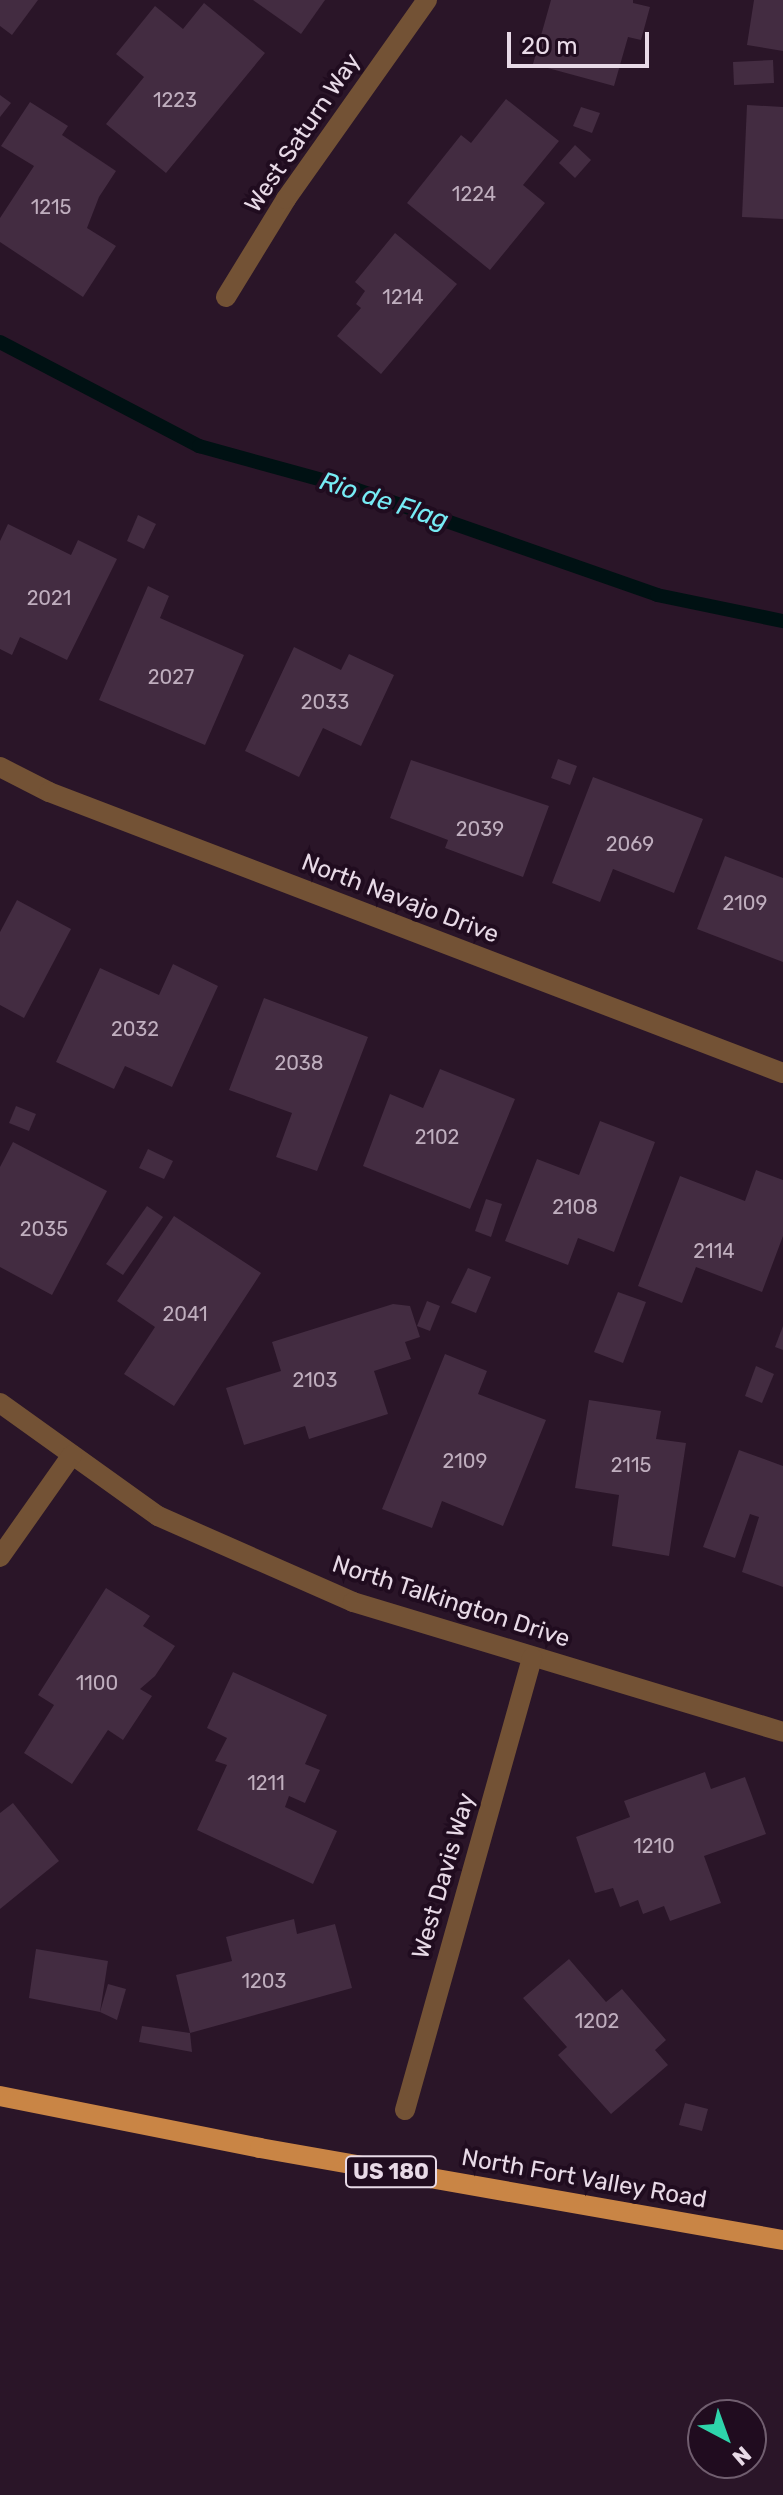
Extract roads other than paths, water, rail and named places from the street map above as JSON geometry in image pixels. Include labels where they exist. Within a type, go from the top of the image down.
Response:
[{"type":"main road","name":"North Fort Valley Road","points":[[0,2096],[260,2148],[783,2240]]},
{"type":"street","name":"West Saturn Way","points":[[226,297],[286,199],[427,0]]},
{"type":"street","name":"North Navajo Drive","points":[[0,767],[49,792],[783,1073]]},
{"type":"street","name":"North Talkington Drive","points":[[0,1403],[158,1516],[353,1602],[783,1732]]},
{"type":"street","points":[[0,1557],[72,1455]]},
{"type":"street","name":"West Davis Way","points":[[405,2110],[532,1657]]},
{"type":"waterway","name":"Rio de Flag","points":[[0,342],[199,446],[355,489],[657,595],[783,621]]}]
